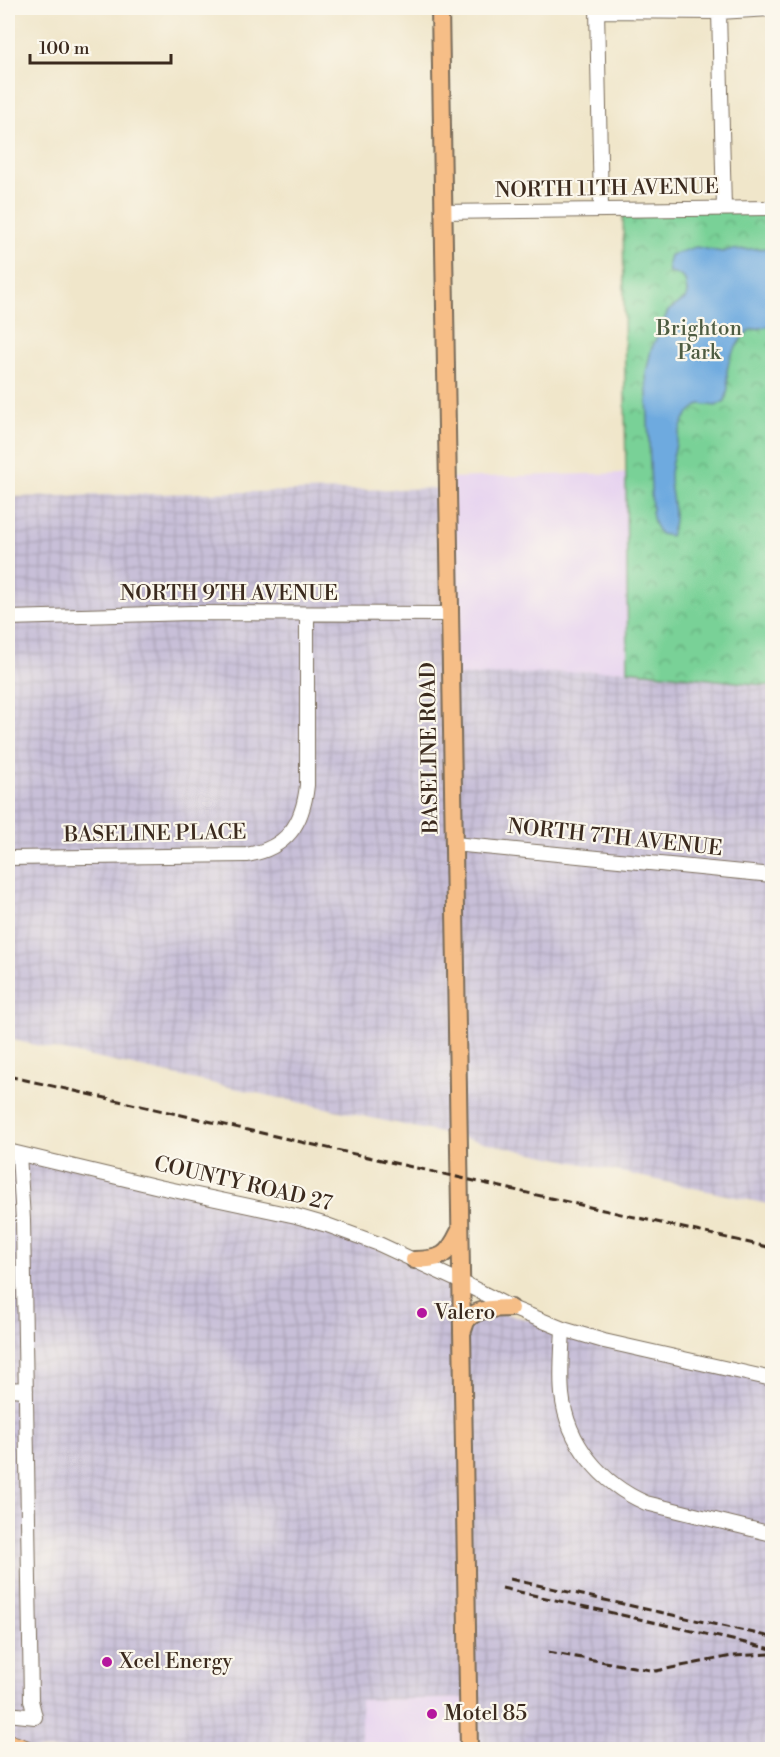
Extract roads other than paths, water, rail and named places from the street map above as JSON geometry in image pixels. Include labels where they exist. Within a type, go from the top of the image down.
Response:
[{"type":"highway","points":[[8,1744],[26,1749]]},
{"type":"main road","name":"BASELINE ROAD","points":[[440,8],[469,1749]]},
{"type":"main road","points":[[414,1260],[436,1259],[447,1253],[460,1228]]},
{"type":"main road","points":[[462,1334],[468,1318],[475,1314],[485,1309],[511,1308]]},
{"type":"street","points":[[601,209],[597,9],[719,12],[772,9]]},
{"type":"street","points":[[719,12],[724,208]]},
{"type":"street","name":"NORTH 11TH AVENUE","points":[[442,212],[772,208]]},
{"type":"street","name":"NORTH 9TH AVENUE","points":[[8,618],[192,614],[450,614]]},
{"type":"street","name":"BASELINE PLACE","points":[[8,858],[247,855],[273,847],[287,837],[301,817],[306,794],[307,614]]},
{"type":"street","name":"NORTH 7TH AVENUE","points":[[454,844],[772,875]]},
{"type":"street","points":[[8,1714],[35,1717],[31,1700],[23,1201],[13,1153]]},
{"type":"street","name":"COUNTY ROAD 27","points":[[13,1153],[296,1216],[344,1230],[414,1260],[511,1308],[563,1329],[604,1341],[772,1379]]},
{"type":"street","points":[[563,1329],[562,1386],[566,1416],[576,1441],[603,1476],[628,1495],[646,1503],[772,1534]]},
{"type":"street","points":[[8,1389],[26,1390]]},
{"type":"water","points":[[696,247],[722,252],[772,248],[772,326],[750,330],[741,339],[730,357],[725,401],[716,406],[700,404],[684,420],[670,471],[674,521],[670,536],[660,534],[654,523],[652,512],[646,373],[651,350],[668,311],[686,298],[685,280],[679,275],[669,273],[670,255]]},
{"type":"railway","points":[[8,1076],[772,1248]]},
{"type":"railway","points":[[510,1579],[772,1637]]},
{"type":"railway","points":[[502,1588],[772,1649]]},
{"type":"railway","points":[[548,1652],[656,1671],[732,1656],[772,1654]]},
{"type":"place","name":"Valero","points":[[422,1313]]},
{"type":"place","name":"Xcel Energy","points":[[107,1662]]},
{"type":"place","name":"Motel 85","points":[[432,1714]]},
{"type":"park label","name":"Brighton Park","points":[[699,341]]}]
